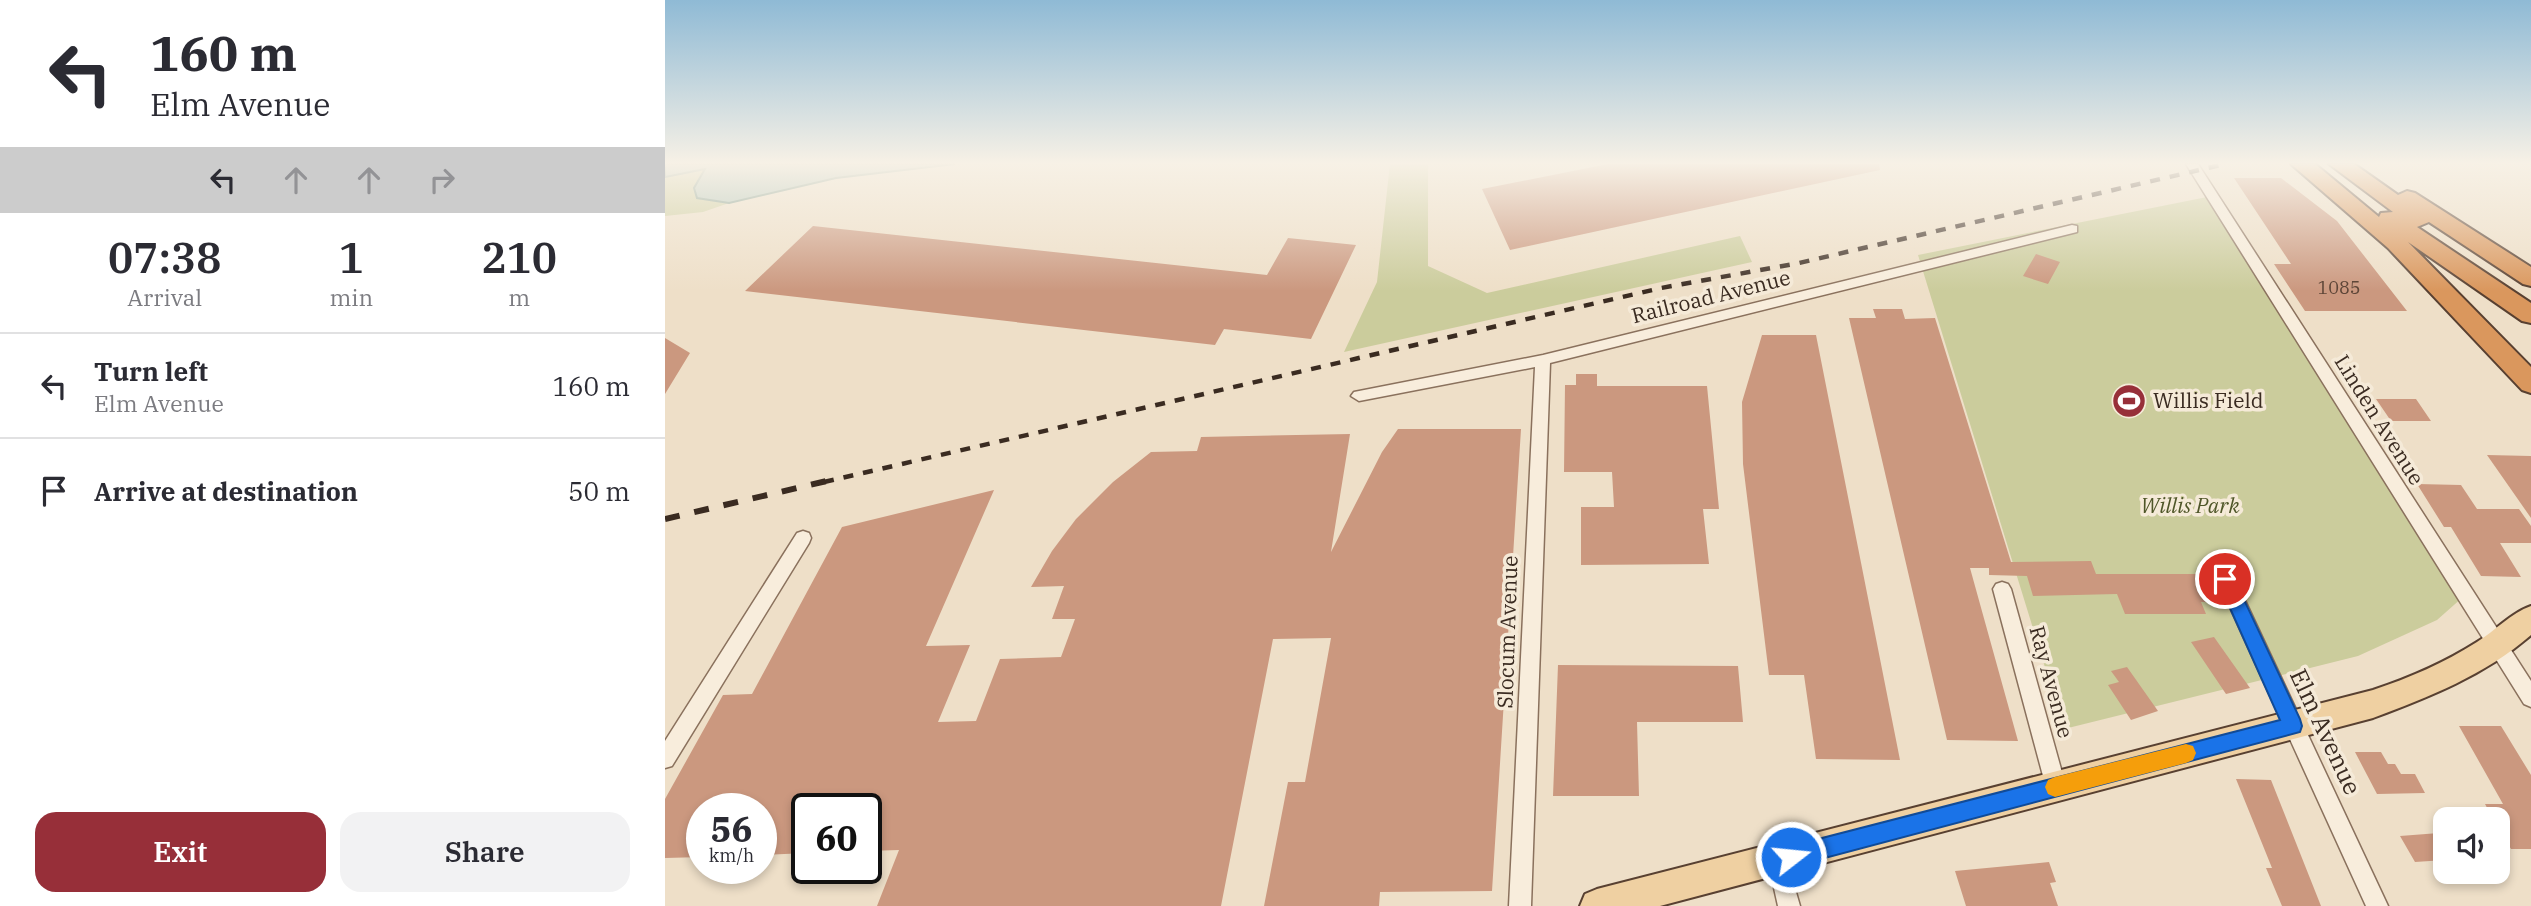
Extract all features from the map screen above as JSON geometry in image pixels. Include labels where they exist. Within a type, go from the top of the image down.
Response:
[{"type":"highway","points":[[2363,206],[2531,383]]},
{"type":"highway","points":[[2382,206],[2531,315]]},
{"type":"highway","points":[[2390,206],[2531,297]]},
{"type":"highway","points":[[2400,206],[2531,278]]},
{"type":"highway","points":[[2503,353],[2531,391]]},
{"type":"main road","points":[[1597,906],[2293,726],[2410,691],[2461,668],[2497,646],[2531,618]]},
{"type":"street","name":"Linden Avenue","points":[[2219,206],[2531,698]]},
{"type":"street","name":"Railroad Avenue","points":[[1359,396],[1543,360],[2071,229]]},
{"type":"street","name":"Slocum Avenue","points":[[1521,906],[1543,360]]},
{"type":"street","points":[[665,760],[803,538]]},
{"type":"street","name":"Elm Avenue","points":[[2225,579],[2377,906]]},
{"type":"street","name":"Ray Avenue","points":[[2002,589],[2056,787]]},
{"type":"street","points":[[1778,861],[1789,906]]},
{"type":"green space","points":[[665,206],[720,206],[703,212],[665,216]]},
{"type":"green space","points":[[1385,206],[1428,206],[1428,266],[1487,293],[1740,236],[1752,262],[1344,352],[1377,282]]},
{"type":"green space","name":"Willis Park","points":[[2161,206],[2224,206],[2463,597],[2437,620],[2358,656],[2064,729],[1918,255]]},
{"type":"building","points":[[1490,206],[1712,206],[1510,250]]},
{"type":"building","points":[[2253,206],[2318,206],[2337,221],[2407,311],[2305,311],[2274,264],[2291,264]]},
{"type":"building","points":[[813,226],[1267,275],[1288,238],[1356,245],[1311,339],[1224,329],[1215,345],[745,291]]},
{"type":"building","points":[[2036,254],[2060,262],[2048,284],[2023,276]]},
{"type":"building","points":[[1873,309],[1902,309],[1905,319],[1935,318],[2011,562],[2091,561],[2096,574],[2199,574],[2211,602],[2201,602],[2206,614],[2125,614],[2117,594],[2033,596],[2027,576],[1989,575],[1989,568],[1970,568],[2018,741],[1947,740],[1849,318],[1876,318]]},
{"type":"building","points":[[1762,335],[1816,335],[1900,760],[1816,759],[1804,675],[1769,675],[1743,464],[1742,402]]},
{"type":"building","points":[[665,338],[690,353],[665,394]]},
{"type":"building","points":[[1576,374],[1597,374],[1597,386],[1707,386],[1719,509],[1703,509],[1709,564],[1581,565],[1581,507],[1614,507],[1612,472],[1564,472],[1565,385],[1576,385]]},
{"type":"building","points":[[2376,399],[2416,399],[2431,421],[2391,421]]},
{"type":"building","points":[[1398,429],[1521,429],[1492,891],[1380,892],[1379,906],[1264,906],[1288,782],[1305,782],[1331,638],[1273,639],[1221,906],[877,906],[899,850],[882,851],[882,793],[791,793],[791,854],[777,854],[777,793],[686,793],[686,857],[665,858],[665,799],[723,695],[752,694],[842,527],[994,490],[926,646],[970,645],[938,722],[976,721],[1000,659],[1061,657],[1075,619],[1052,619],[1064,586],[1031,587],[1052,551],[1076,519],[1113,482],[1151,452],[1197,451],[1201,437],[1350,434],[1331,552],[1382,452]]},
{"type":"building","points":[[2487,455],[2531,456],[2531,518]]},
{"type":"building","points":[[2417,484],[2461,485],[2477,509],[2519,509],[2531,526],[2531,543],[2500,543],[2521,577],[2481,576],[2451,527],[2444,527]]},
{"type":"building","points":[[2214,637],[2250,688],[2226,694],[2191,642]]},
{"type":"building","points":[[1558,665],[1738,666],[1743,722],[1637,722],[1639,796],[1553,796]]},
{"type":"building","points":[[2127,667],[2158,711],[2131,720],[2108,685],[2119,682],[2111,671]]},
{"type":"building","points":[[2459,726],[2501,726],[2531,775],[2531,849],[2510,847],[2510,807],[2487,807],[2485,804],[2503,804]]},
{"type":"building","points":[[2355,752],[2381,752],[2388,764],[2395,764],[2401,774],[2415,774],[2425,793],[2377,794]]},
{"type":"building","points":[[2236,779],[2271,780],[2321,906],[2282,906],[2266,868],[2272,868]]},
{"type":"building","points":[[2433,833],[2433,861],[2415,862],[2400,836]]},
{"type":"building","points":[[2049,862],[2056,882],[2050,883],[2058,906],[1966,906],[1955,871]]},
{"type":"railway","points":[[824,482],[1661,288],[1799,263],[2043,206]]},
{"type":"railway","points":[[665,519],[831,480]]},
{"type":"slow traffic","points":[[2055,787],[2186,753]]},
{"type":"place","name":"Willis Field","points":[[2129,401]]},
{"type":"route","points":[[1791,857],[1896,827],[2293,726],[2225,579]]}]
